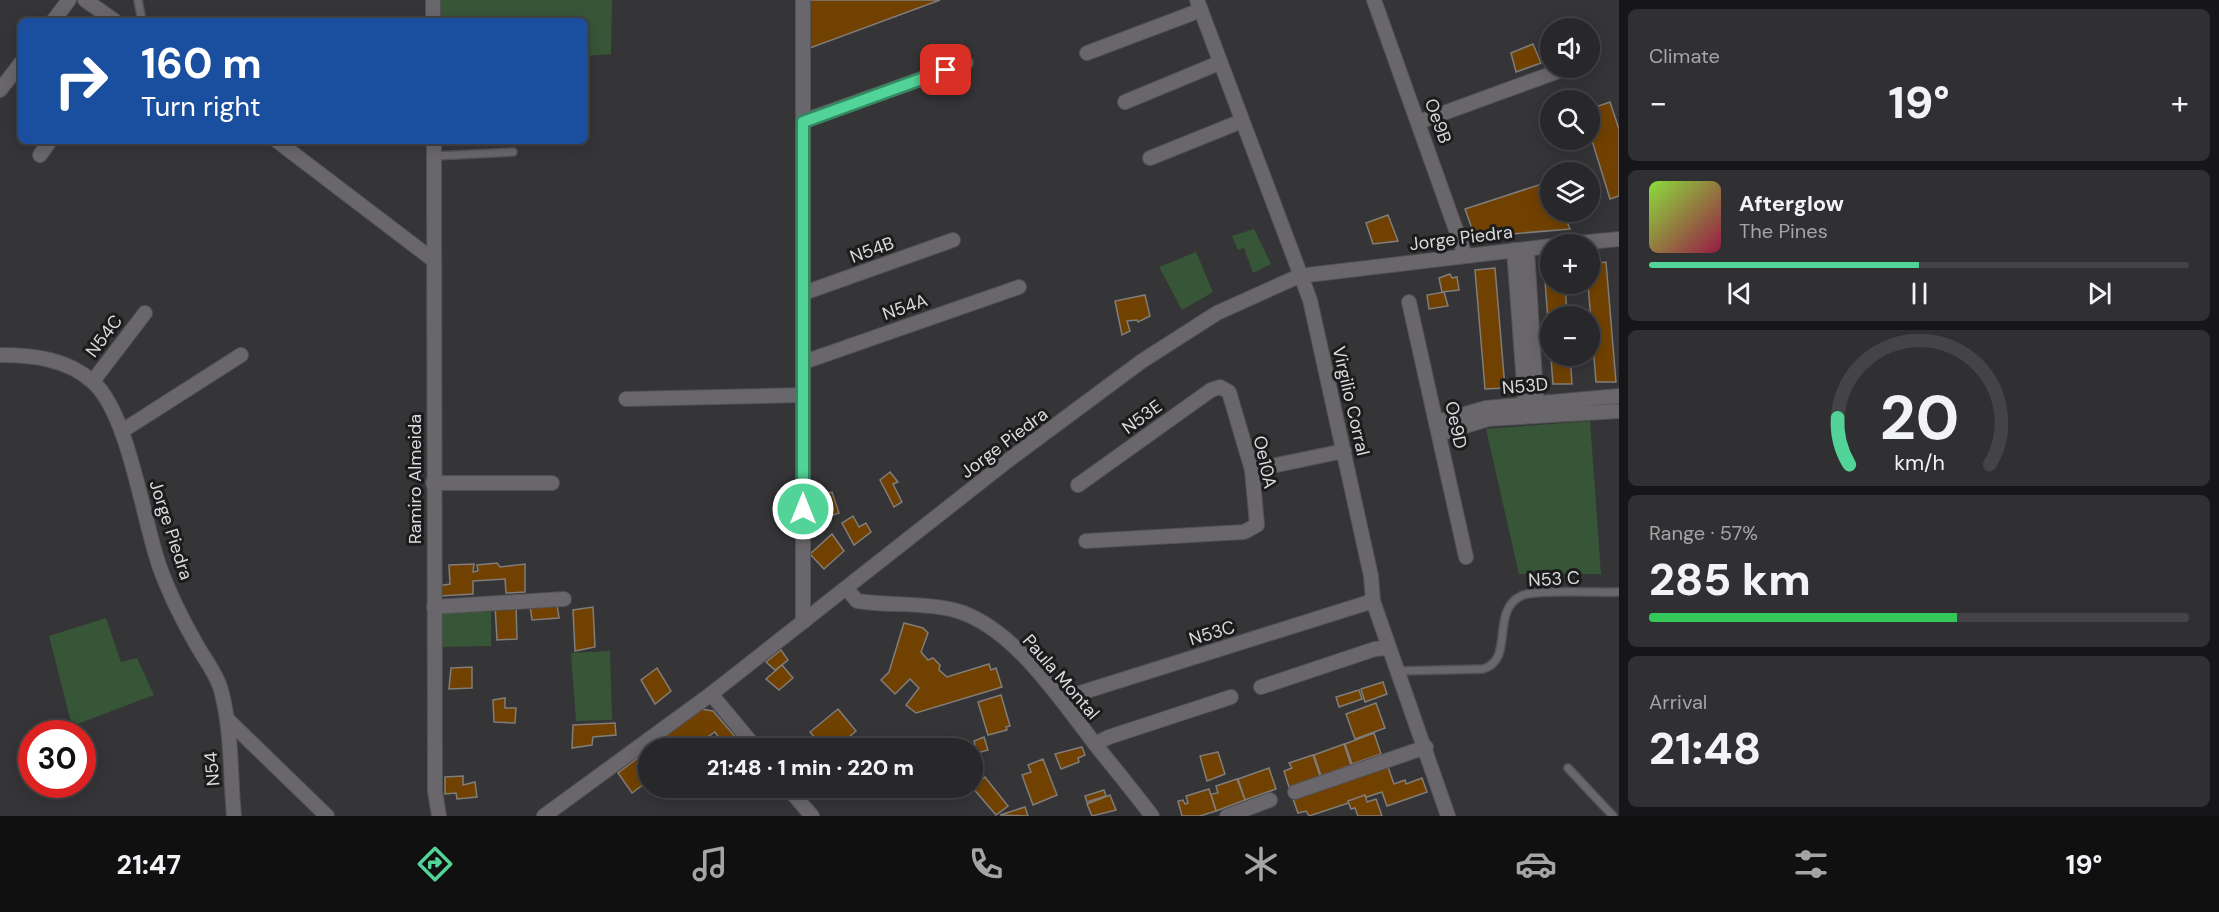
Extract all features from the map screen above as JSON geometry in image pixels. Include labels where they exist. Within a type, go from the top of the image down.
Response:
[{"type":"street","points":[[55,18],[69,0]]},
{"type":"street","points":[[84,0],[111,18]]},
{"type":"street","points":[[433,0],[433,18]]},
{"type":"street","points":[[803,0],[803,622]]},
{"type":"street","name":"Oe9B","points":[[1374,0],[1466,255]]},
{"type":"street","points":[[1087,53],[1199,5]]},
{"type":"street","name":"Virgilio Corral","points":[[1199,5],[1299,276],[1310,300],[1371,576],[1373,601],[1388,648],[1426,747],[1448,816]]},
{"type":"street","points":[[803,122],[966,63]]},
{"type":"street","points":[[1125,102],[1220,63]]},
{"type":"street","points":[[0,90],[18,67]]},
{"type":"street","points":[[1419,122],[1540,78]]},
{"type":"street","points":[[1150,158],[1242,121]]},
{"type":"street","points":[[40,155],[48,144]]},
{"type":"street","points":[[281,144],[432,260]]},
{"type":"street","name":"Ramiro Almeida","points":[[434,144],[432,260],[435,791],[439,816]]},
{"type":"street","points":[[1600,241],[1619,239]]},
{"type":"street","name":"N54B","points":[[804,293],[953,240]]},
{"type":"street","name":"Jorge Piedra","points":[[544,816],[711,694],[847,590],[1006,462],[1142,361],[1217,313],[1299,276],[1540,247]]},
{"type":"street","points":[[1520,250],[1531,410]]},
{"type":"street","name":"N54A","points":[[804,362],[1018,287]]},
{"type":"street","name":"Oe9D","points":[[1409,302],[1466,557]]},
{"type":"street","name":"N54C","points":[[93,381],[145,313]]},
{"type":"street","name":"Jorge Piedra","points":[[0,355],[32,355],[70,366],[93,381],[102,392],[122,431],[160,568],[190,633],[220,687],[227,719]]},
{"type":"street","points":[[122,431],[242,355]]},
{"type":"street","name":"N53E","points":[[1078,485],[1211,390],[1220,387],[1229,392]]},
{"type":"street","name":"Oe10A","points":[[1086,542],[1244,532],[1257,525],[1252,470],[1229,392]]},
{"type":"street","points":[[626,399],[803,395]]},
{"type":"street","name":"N53D","points":[[1531,410],[1619,396]]},
{"type":"street","name":"N53D","points":[[1438,428],[1486,408],[1619,411]]},
{"type":"street","points":[[1252,470],[1344,452]]},
{"type":"street","points":[[434,483],[552,483]]},
{"type":"street","name":"Paula Montal","points":[[847,590],[857,601],[952,610],[980,622],[1027,661],[1061,699],[1152,816]]},
{"type":"street","points":[[434,607],[564,600]]},
{"type":"street","name":"N53C","points":[[1061,699],[1373,601]]},
{"type":"street","points":[[1261,687],[1375,648],[1388,648]]},
{"type":"street","points":[[711,694],[748,738]]},
{"type":"street","points":[[1095,744],[1109,737],[1231,697]]},
{"type":"street","points":[[227,719],[327,816]]},
{"type":"street","name":"N54","points":[[227,719],[234,816]]},
{"type":"street","points":[[1295,792],[1426,747]]},
{"type":"street","points":[[797,798],[812,816]]},
{"type":"street","points":[[1227,816],[1270,800]]},
{"type":"lane","points":[[138,0],[141,18]]},
{"type":"lane","points":[[434,156],[513,152]]},
{"type":"lane","name":"N53 C","points":[[1398,671],[1492,667],[1498,661],[1504,618],[1510,603],[1520,596],[1541,591],[1619,592]]},
{"type":"lane","points":[[1568,768],[1613,816]]},
{"type":"green space","points":[[439,0],[612,0],[611,54],[588,56],[588,18],[440,18]]},
{"type":"green space","points":[[1254,229],[1271,264],[1253,273],[1244,248],[1238,250],[1232,236]]},
{"type":"green space","points":[[1196,252],[1213,292],[1182,310],[1159,267]]},
{"type":"green space","points":[[1590,421],[1601,574],[1519,574],[1486,429]]},
{"type":"green space","points":[[440,611],[491,612],[491,646],[440,647]]},
{"type":"green space","points":[[106,618],[121,662],[137,658],[154,695],[88,720],[70,720],[49,636]]},
{"type":"green space","points":[[610,651],[612,720],[576,721],[571,653]]},
{"type":"building","points":[[809,0],[940,0],[810,48]]},
{"type":"building","points":[[1533,44],[1540,63],[1516,72],[1511,53]]},
{"type":"building","points":[[1610,102],[1619,129],[1619,196],[1610,199],[1595,150],[1600,150],[1600,106]]},
{"type":"building","points":[[1540,185],[1540,222],[1567,222],[1570,229],[1475,237],[1465,209]]},
{"type":"building","points":[[1388,215],[1398,241],[1373,244],[1366,223]]},
{"type":"building","points":[[1606,262],[1616,382],[1596,382],[1595,366],[1600,366],[1600,306],[1590,306],[1589,294],[1600,294],[1600,263]]},
{"type":"building","points":[[1495,268],[1505,388],[1485,389],[1475,270]]},
{"type":"building","points":[[1450,274],[1452,278],[1457,277],[1459,290],[1442,292],[1439,278]]},
{"type":"building","points":[[1444,292],[1448,306],[1429,309],[1427,295]]},
{"type":"building","points":[[1546,294],[1566,294],[1566,306],[1547,306]]},
{"type":"building","points":[[1145,295],[1150,316],[1138,322],[1137,320],[1127,321],[1130,331],[1122,335],[1115,301]]},
{"type":"building","points":[[1552,366],[1571,366],[1572,384],[1553,384]]},
{"type":"building","points":[[890,472],[898,482],[893,484],[902,502],[894,507],[880,480]]},
{"type":"building","points":[[832,492],[839,513],[816,521],[813,499]]},
{"type":"building","points":[[853,516],[859,527],[866,523],[871,532],[854,545],[842,523]]},
{"type":"building","points":[[832,534],[844,551],[824,569],[810,554]]},
{"type":"building","points":[[497,563],[500,567],[525,564],[525,592],[506,593],[505,579],[473,581],[473,594],[440,596],[438,586],[450,584],[449,565],[474,564],[473,572],[478,571],[477,565]]},
{"type":"building","points":[[557,604],[559,618],[532,620],[530,606]]},
{"type":"building","points":[[495,605],[516,605],[517,639],[497,640]]},
{"type":"building","points":[[593,607],[595,647],[575,651],[573,610]]},
{"type":"building","points":[[904,623],[923,628],[928,633],[921,652],[928,660],[933,658],[940,665],[939,670],[947,677],[989,664],[991,670],[996,668],[1002,687],[916,713],[906,705],[919,688],[910,679],[895,694],[881,680],[889,672]]},
{"type":"building","points":[[781,650],[788,660],[775,670],[766,662]]},
{"type":"building","points":[[782,665],[793,678],[779,690],[766,679]]},
{"type":"building","points":[[472,667],[472,688],[449,689],[451,668]]},
{"type":"building","points":[[657,668],[671,691],[655,704],[641,680]]},
{"type":"building","points":[[1383,682],[1387,694],[1365,702],[1361,689]]},
{"type":"building","points":[[1359,690],[1362,699],[1339,707],[1336,697]]},
{"type":"building","points":[[1001,695],[1010,726],[1006,727],[1007,730],[988,735],[978,702]]},
{"type":"building","points":[[505,698],[505,708],[516,708],[515,723],[494,722],[493,700]]},
{"type":"building","points":[[1376,703],[1385,728],[1355,739],[1346,714]]},
{"type":"building","points":[[701,709],[713,711],[736,738],[719,738],[715,732],[706,738],[663,738]]},
{"type":"building","points":[[838,709],[856,731],[848,738],[815,738],[810,732]]},
{"type":"building","points":[[615,723],[616,735],[593,737],[592,745],[572,748],[573,725]]},
{"type":"building","points":[[1374,733],[1381,754],[1352,764],[1345,744]]},
{"type":"building","points":[[984,737],[988,750],[983,751],[982,738]]},
{"type":"building","points":[[1344,744],[1351,765],[1321,776],[1314,755]]},
{"type":"building","points":[[1082,747],[1085,755],[1078,758],[1079,762],[1061,769],[1055,754]]},
{"type":"building","points":[[1218,752],[1225,774],[1207,781],[1200,756]]},
{"type":"building","points":[[1313,755],[1320,776],[1289,787],[1284,771],[1292,768],[1289,763]]},
{"type":"building","points":[[638,758],[638,788],[632,793],[618,773]]},
{"type":"building","points":[[1043,759],[1057,795],[1033,805],[1022,775],[1031,772],[1028,765]]},
{"type":"building","points":[[1387,764],[1394,784],[1405,780],[1406,784],[1422,778],[1427,792],[1387,806],[1382,792],[1309,816],[1306,811],[1298,813],[1292,796]]},
{"type":"building","points":[[1269,768],[1276,789],[1245,800],[1238,779]]},
{"type":"building","points":[[463,776],[463,785],[475,782],[477,797],[457,799],[456,793],[445,794],[445,777]]},
{"type":"building","points":[[985,777],[1008,806],[996,815],[981,798]]},
{"type":"building","points":[[1237,779],[1245,800],[1216,811],[1211,794],[1218,793],[1216,786]]},
{"type":"building","points":[[1209,789],[1216,811],[1200,816],[1182,816],[1178,801],[1183,800],[1185,804],[1188,803],[1186,796]]},
{"type":"building","points":[[1104,790],[1106,796],[1087,802],[1085,796]]},
{"type":"building","points":[[1110,795],[1116,810],[1092,816],[1087,804]]},
{"type":"building","points":[[1365,795],[1367,802],[1376,799],[1382,816],[1358,816],[1355,808],[1351,809],[1348,801]]},
{"type":"building","points":[[1025,807],[1028,816],[1000,815]]},
{"type":"route","points":[[803,509],[803,122],[946,70]]}]
